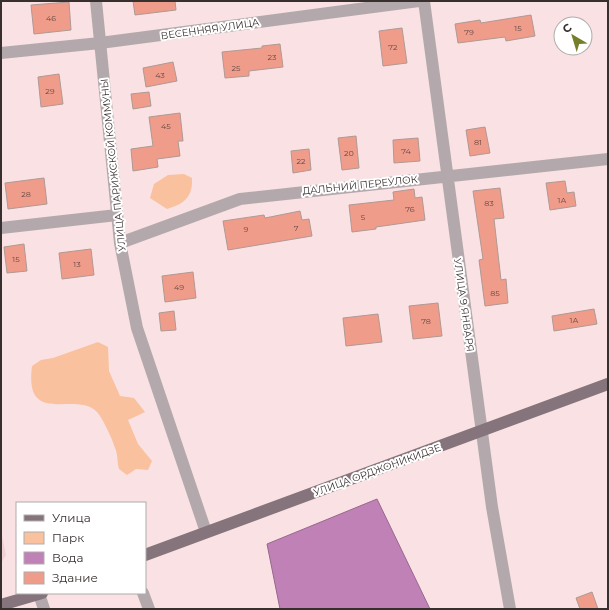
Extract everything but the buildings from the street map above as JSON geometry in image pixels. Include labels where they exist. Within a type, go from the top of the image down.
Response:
[{"type":"main road","name":"УЛИЦА ОРДЖОНИКИДЗЕ","points":[[146,555],[608,384]]},
{"type":"main road","points":[[1,605],[37,594]]},
{"type":"street","name":"УЛИЦА ПАРИЖСКОЙ КОММУНЫ","points":[[96,1],[120,243],[137,328],[206,532]]},
{"type":"street","name":"ВЕСЕННЯЯ УЛИЦА","points":[[1,53],[100,43],[419,1]]},
{"type":"street","name":"УЛИЦА 9 ЯНВАРЯ","points":[[424,1],[446,175],[483,431],[492,507],[510,609]]},
{"type":"street","name":"ДАЛЬНИЙ ПЕРЕУЛОК","points":[[120,243],[240,199],[446,175],[608,159]]},
{"type":"street","points":[[1,228],[117,215]]},
{"type":"street","points":[[40,594],[44,609]]},
{"type":"street","points":[[143,594],[149,609]]},
{"type":"shaded area","points":[[1,531],[6,555],[1,563]]},
{"type":"green space","points":[[184,174],[192,178],[192,185],[189,195],[183,202],[167,209],[150,198],[154,184],[168,175]]},
{"type":"green space","points":[[98,342],[108,347],[109,371],[120,396],[134,398],[145,412],[128,420],[138,444],[152,461],[148,470],[136,469],[127,475],[119,469],[117,453],[110,434],[97,412],[88,406],[77,404],[54,404],[44,402],[36,396],[32,385],[32,366],[41,360],[53,358]]},
{"type":"water","points":[[377,499],[430,609],[280,609],[267,544]]}]
